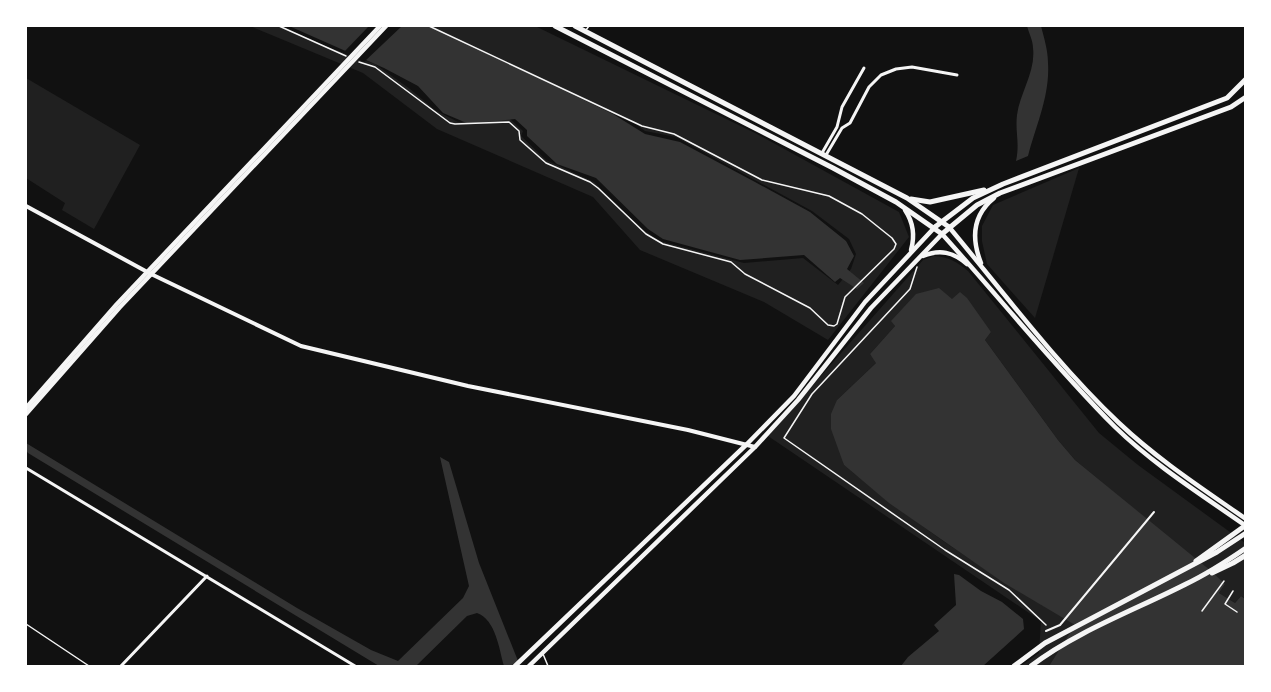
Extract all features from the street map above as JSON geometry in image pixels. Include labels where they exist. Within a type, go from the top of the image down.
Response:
[{"type":"highway","points":[[555,26],[902,205],[942,234],[977,205],[1000,193],[1245,102]]},
{"type":"highway","points":[[574,26],[587,28],[823,156],[907,198],[949,227]]},
{"type":"highway","points":[[935,227],[973,198],[1003,184],[1227,98],[1245,79]]},
{"type":"highway","points":[[1231,107],[1245,97]]},
{"type":"highway","points":[[907,198],[930,202],[939,201],[1003,184]]},
{"type":"highway","points":[[1185,569],[1245,526]]},
{"type":"highway","points":[[1014,666],[1045,643],[1217,552],[1245,533]]},
{"type":"highway","points":[[1188,583],[1245,548]]},
{"type":"highway","points":[[1031,666],[1047,654],[1114,618],[1233,563],[1245,555]]},
{"type":"main road","points":[[26,408],[117,304],[149,273],[381,26]]},
{"type":"main road","points":[[334,77],[386,26]]},
{"type":"main road","points":[[983,268],[975,244],[974,231],[977,220],[989,202],[1000,193]]},
{"type":"main road","points":[[902,205],[909,215],[914,236],[910,253]]},
{"type":"main road","points":[[515,666],[747,444],[794,396],[865,302],[935,227]]},
{"type":"main road","points":[[949,227],[1066,368],[1119,424],[1245,519]]},
{"type":"main road","points":[[529,666],[755,447],[798,400],[871,308],[942,234],[1063,372],[1116,428],[1155,460],[1245,526]]},
{"type":"main road","points":[[920,256],[931,252],[944,252],[956,256],[978,273]]},
{"type":"main road","points":[[26,414],[149,273]]},
{"type":"street","points":[[823,156],[842,128],[850,123],[869,87],[881,75],[896,69],[912,67],[957,75]]},
{"type":"street","points":[[823,156],[837,127],[842,107],[864,68]]},
{"type":"street","points":[[26,206],[149,273],[301,346],[468,386],[688,430],[755,447]]},
{"type":"street","points":[[26,468],[355,666]]},
{"type":"street","points":[[1046,631],[1060,625],[1154,512]]},
{"type":"street","points":[[121,666],[207,576]]},
{"type":"lane","points":[[26,624],[89,666]]},
{"type":"lane","points":[[542,653],[548,666]]},
{"type":"path","points":[[279,26],[348,57]]},
{"type":"path","points":[[358,61],[375,67],[450,123],[509,122],[519,131],[520,140],[546,163],[590,182],[646,234],[663,244],[731,262],[745,274],[810,308],[828,326],[837,324],[845,297],[894,249],[896,244],[892,238],[862,214],[829,196],[762,180],[674,134],[642,126],[429,26]]},
{"type":"path","points":[[917,268],[910,289],[812,394],[784,438],[945,550],[1009,590],[1043,621],[1046,631]]},
{"type":"path","points":[[1202,611],[1224,581]]},
{"type":"path","points":[[1233,591],[1225,604],[1237,612]]},
{"type":"shaded area","points":[[250,26],[281,26],[330,48],[375,64],[435,110],[458,122],[507,116],[523,131],[521,136],[546,160],[594,182],[642,229],[660,241],[744,263],[803,258],[838,285],[851,269],[856,254],[849,239],[812,211],[676,137],[645,131],[637,125],[422,26],[535,26],[755,133],[899,212],[909,237],[828,340],[764,302],[640,250],[593,197],[437,129],[363,73]]},
{"type":"shaded area","points":[[289,26],[430,26],[613,114],[645,134],[680,142],[810,212],[846,241],[854,256],[847,269],[864,283],[857,289],[840,278],[835,282],[804,255],[740,260],[663,239],[648,229],[596,178],[557,164],[527,136],[527,130],[515,119],[469,124],[443,113],[418,86],[384,68]]},
{"type":"shaded area","points":[[1027,26],[1041,26],[1047,53],[1048,75],[1045,99],[1028,156],[1016,161],[1017,115],[1033,57]]},
{"type":"shaded area","points":[[26,78],[140,145],[94,229],[62,210],[65,203],[26,178]]},
{"type":"shaded area","points":[[1079,168],[1035,318],[987,264],[982,241],[982,226],[993,205]]},
{"type":"shaded area","points":[[934,256],[952,260],[968,271],[1099,433],[1138,465],[1245,543],[1245,599],[1241,596],[1235,603],[1219,593],[1225,584],[1075,460],[985,340],[991,332],[952,299],[916,295],[892,321],[895,326],[870,354],[877,362],[837,400],[844,465],[956,550],[1076,625],[1049,666],[1021,666],[1039,653],[1041,621],[768,436],[923,260]]},
{"type":"shaded area","points":[[939,288],[952,299],[960,292],[967,298],[991,332],[985,340],[1075,460],[1211,571],[1225,584],[1219,593],[1235,603],[1241,596],[1245,599],[1245,666],[1049,666],[1075,625],[1004,583],[889,503],[844,465],[831,429],[831,414],[837,400],[876,363],[870,354],[895,326],[891,321],[916,294]]},
{"type":"shaded area","points":[[26,443],[297,608],[371,650],[398,661],[463,598],[469,586],[440,457],[449,462],[479,563],[520,666],[504,666],[493,628],[477,613],[467,616],[416,666],[379,666],[28,453]]},
{"type":"shaded area","points":[[954,574],[1002,602],[1023,619],[1024,629],[983,666],[901,666],[908,657],[939,631],[934,625],[956,605]]},
{"type":"pier","points":[[369,26],[402,26],[364,62],[343,53]]}]
